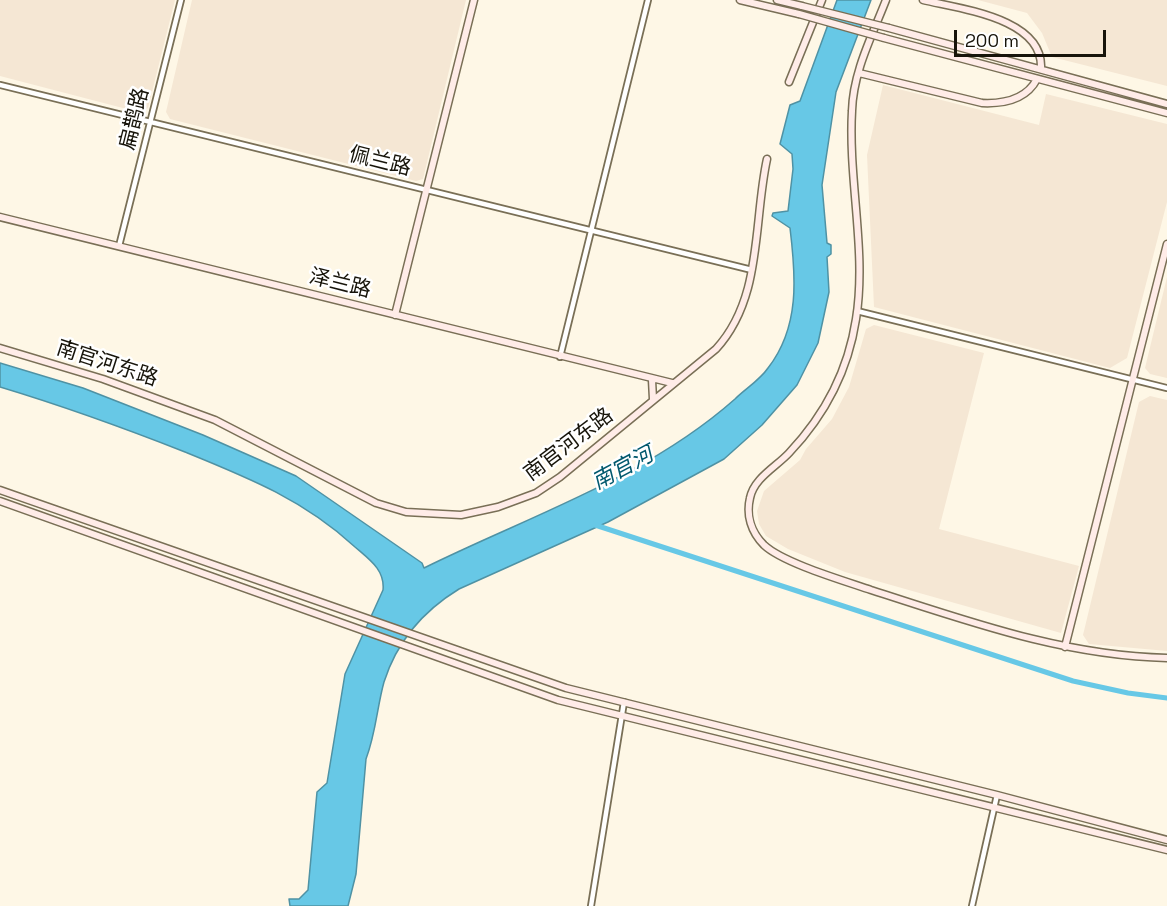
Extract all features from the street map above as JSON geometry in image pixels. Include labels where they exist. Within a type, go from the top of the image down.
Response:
[{"type":"street","name":"扁鹊路","points":[[119,246],[181,0]]},
{"type":"street","points":[[395,315],[474,0]]},
{"type":"street","points":[[560,357],[648,0]]},
{"type":"street","points":[[740,0],[1167,113]]},
{"type":"street","points":[[777,0],[889,28],[1167,104]]},
{"type":"street","points":[[789,82],[822,0]]},
{"type":"street","points":[[885,0],[859,73],[852,110],[859,298],[848,357],[826,407],[787,455],[753,489],[748,510],[750,525],[766,547],[828,576],[1027,639],[1117,656],[1167,658]]},
{"type":"street","points":[[923,0],[992,18],[1021,30],[1035,46],[1041,69]]},
{"type":"street","points":[[859,73],[982,103],[996,104],[1026,94],[1037,79]]},
{"type":"street","name":"佩兰路","points":[[0,85],[752,270]]},
{"type":"street","name":"南官河东路","points":[[0,348],[67,367],[215,420],[376,503],[425,515],[461,515],[482,511],[536,493],[560,477],[716,349],[728,335],[744,302],[752,270],[759,195],[767,159]]},
{"type":"street","name":"泽兰路","points":[[0,217],[652,380],[672,383]]},
{"type":"street","points":[[1065,647],[1167,244]]},
{"type":"street","points":[[857,311],[1167,388]]},
{"type":"street","points":[[652,380],[653,399]]},
{"type":"street","points":[[0,490],[566,688],[997,795],[1167,840]]},
{"type":"street","points":[[0,501],[558,700],[1166,850]]},
{"type":"street","points":[[591,906],[624,702]]},
{"type":"street","points":[[972,906],[997,795]]},
{"type":"shaded area","points":[[0,0],[175,0],[148,108],[142,113],[0,76]]},
{"type":"shaded area","points":[[192,0],[466,0],[423,179],[416,181],[170,119],[166,112]]},
{"type":"shaded area","points":[[978,0],[1167,0],[1167,86],[1052,57],[1042,33],[1027,13]]},
{"type":"shaded area","points":[[883,85],[1039,125],[1046,94],[1167,124],[1167,202],[1127,358],[1110,368],[874,307],[867,155]]},
{"type":"shaded area","points":[[1167,277],[1167,378],[1150,374],[1145,368]]},
{"type":"shaded area","points":[[874,325],[984,353],[939,529],[1079,566],[1061,633],[845,572],[788,549],[766,536],[759,524],[757,511],[764,491],[800,460],[806,449],[832,419],[849,387],[866,329]]},
{"type":"shaded area","points":[[1150,396],[1167,400],[1167,651],[1089,644],[1083,635],[1139,402]]},
{"type":"water","points":[[837,0],[871,0],[836,92],[822,185],[827,243],[831,245],[831,254],[827,257],[829,292],[818,343],[797,385],[762,425],[724,459],[608,522],[459,589],[423,617],[396,653],[384,682],[366,759],[356,874],[348,906],[290,906],[289,899],[299,899],[308,890],[317,792],[327,783],[345,674],[383,590],[379,571],[366,556],[336,530],[296,503],[253,481],[139,434],[0,387],[0,363],[83,388],[203,435],[296,476],[422,563],[424,568],[586,494],[664,451],[700,427],[757,380],[768,368],[786,336],[791,319],[794,283],[790,228],[772,216],[773,213],[788,211],[793,169],[792,154],[780,144],[790,105],[800,101]]},
{"type":"waterway","points":[[592,524],[1073,681],[1128,693],[1167,698]]},
{"type":"water label","name":"南官河","points":[[623,469]]}]
